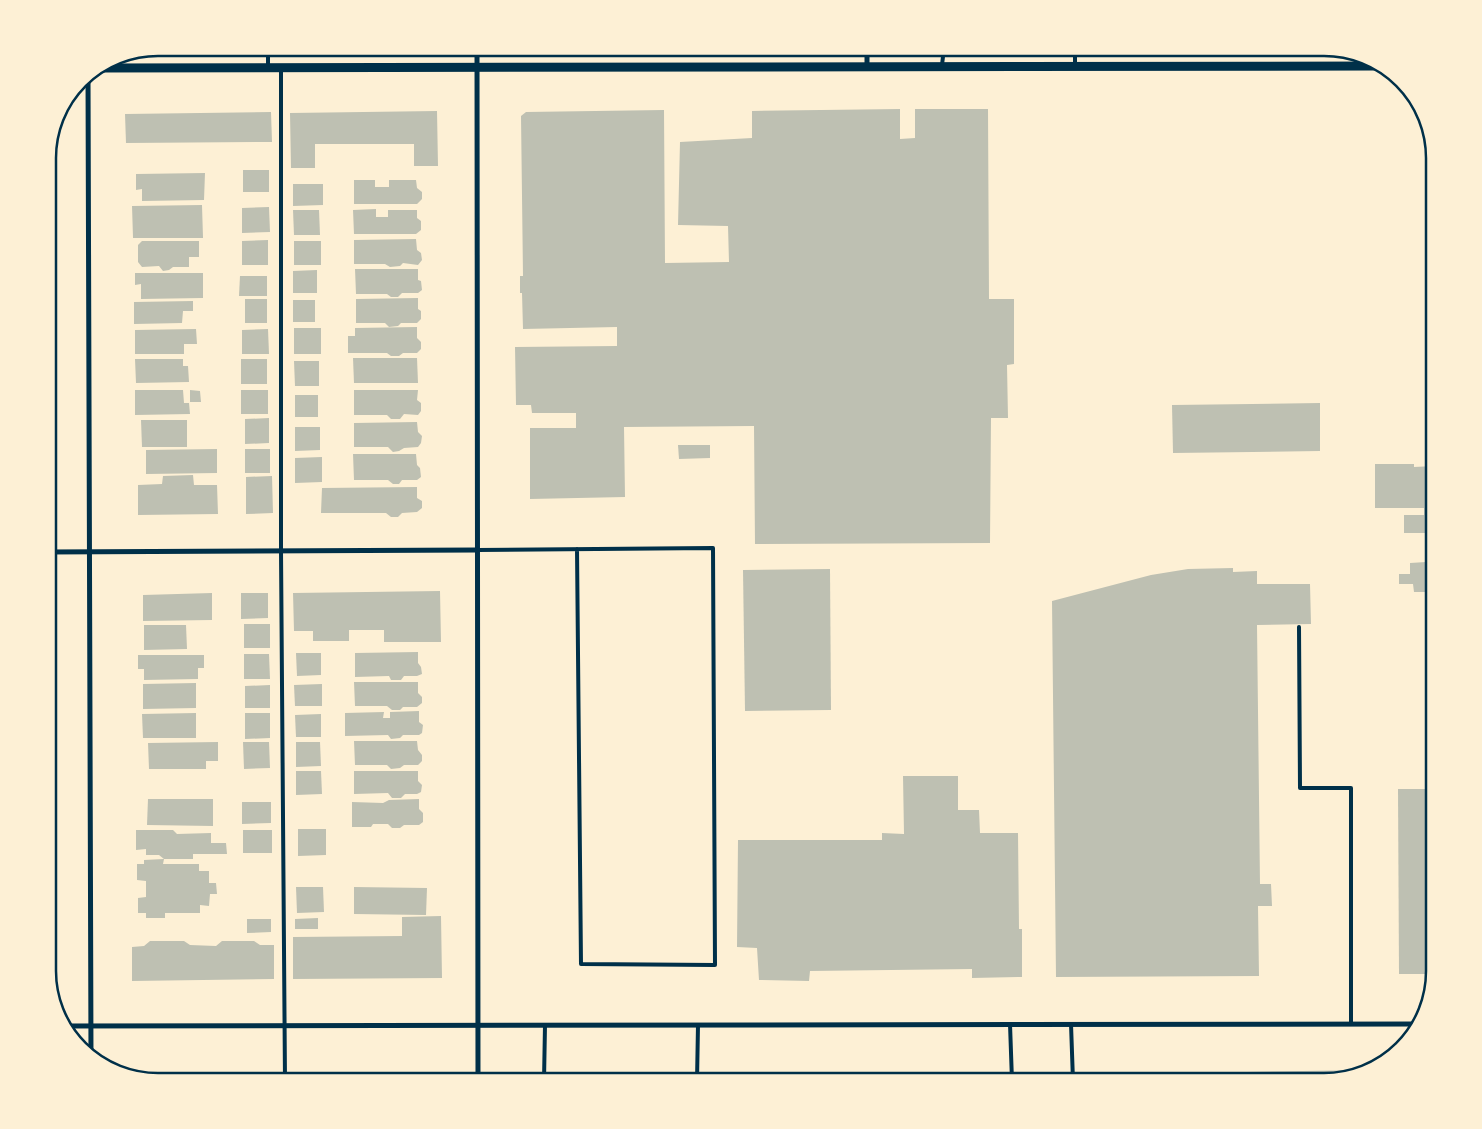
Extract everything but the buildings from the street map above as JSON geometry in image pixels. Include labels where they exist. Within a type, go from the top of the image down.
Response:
[{"type":"street","points":[[477,56],[478,1073]]},
{"type":"street","points":[[867,56],[867,67]]},
{"type":"street","points":[[111,68],[1367,66]]},
{"type":"street","points":[[88,84],[91,1048]]},
{"type":"street","points":[[56,552],[478,550]]},
{"type":"street","points":[[72,1026],[1411,1024]]},
{"type":"lane","points":[[268,56],[268,68]]},
{"type":"lane","points":[[942,67],[943,56]]},
{"type":"lane","points":[[1075,56],[1075,66]]},
{"type":"lane","points":[[281,68],[281,550],[285,1073]]},
{"type":"lane","points":[[478,550],[577,549],[713,548],[715,965],[581,964],[577,549]]},
{"type":"lane","points":[[1299,627],[1300,788],[1351,788],[1352,1024]]},
{"type":"lane","points":[[1010,1024],[1012,1073]]},
{"type":"lane","points":[[1071,1024],[1072,1073]]},
{"type":"lane","points":[[544,1073],[545,1025]]},
{"type":"lane","points":[[698,1025],[698,1073]]}]
